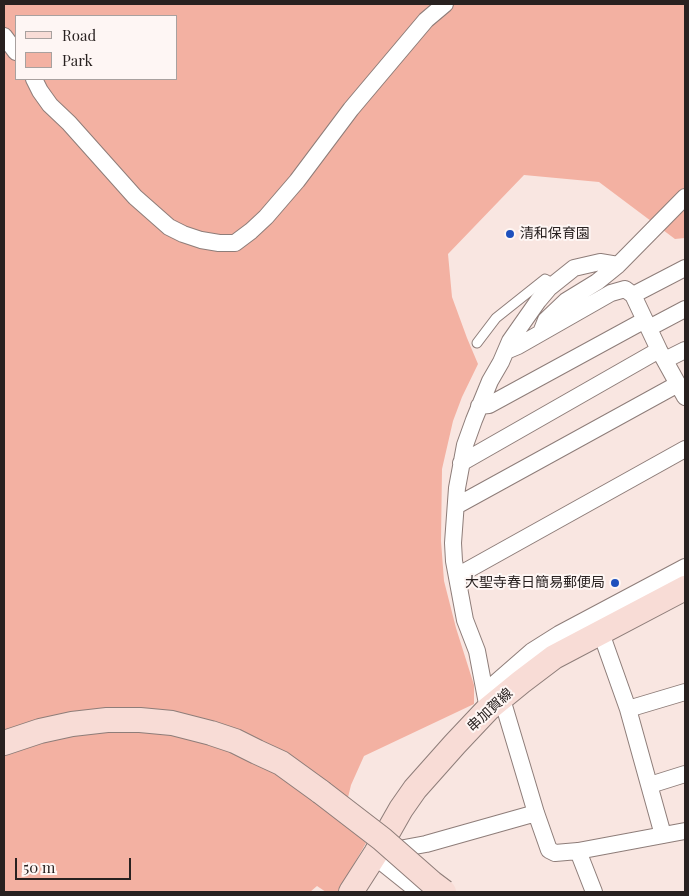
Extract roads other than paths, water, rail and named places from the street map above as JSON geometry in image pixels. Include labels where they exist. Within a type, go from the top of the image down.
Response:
[{"type":"street","points":[[34,80],[50,105],[69,123],[135,197],[169,227],[201,240],[235,244],[266,217],[297,181],[351,109],[426,20],[445,4]]},
{"type":"street","points":[[4,36],[15,51]]},
{"type":"street","points":[[540,334],[546,320],[566,302],[597,282],[618,265],[685,197]]},
{"type":"street","points":[[618,265],[600,262],[574,268],[554,284],[538,301],[516,332],[490,381],[465,445],[457,488],[454,561],[465,620],[492,700],[549,850],[555,853],[578,851],[685,831]]},
{"type":"street","points":[[633,295],[685,268]]},
{"type":"street","points":[[456,506],[683,392],[662,355],[633,295],[625,289],[612,293],[506,351]]},
{"type":"street","points":[[479,406],[489,404],[647,324],[685,309]]},
{"type":"street","points":[[461,463],[662,355],[685,350]]},
{"type":"street","points":[[457,576],[685,450]]},
{"type":"street","points":[[492,700],[532,651],[559,634],[685,567]]},
{"type":"street","name":"串加賀線","points":[[351,892],[401,809],[492,700],[521,682],[554,657],[685,588]]},
{"type":"street","points":[[601,633],[628,710],[663,835]]},
{"type":"street","points":[[628,710],[685,692]]},
{"type":"street","points":[[4,744],[40,731],[72,724],[107,720],[140,720],[172,723],[235,741],[281,763],[382,839],[444,892]]},
{"type":"street","points":[[650,785],[685,774]]},
{"type":"street","points":[[375,855],[426,844],[536,813]]},
{"type":"street","points":[[578,851],[594,892]]},
{"type":"street","points":[[375,855],[419,892]]},
{"type":"lane","points":[[476,343],[496,318],[545,279],[554,284]]},
{"type":"place","name":"清和保育園","points":[[510,234]]},
{"type":"place","name":"大聖寺春日簡易郵便局","points":[[615,583]]}]
